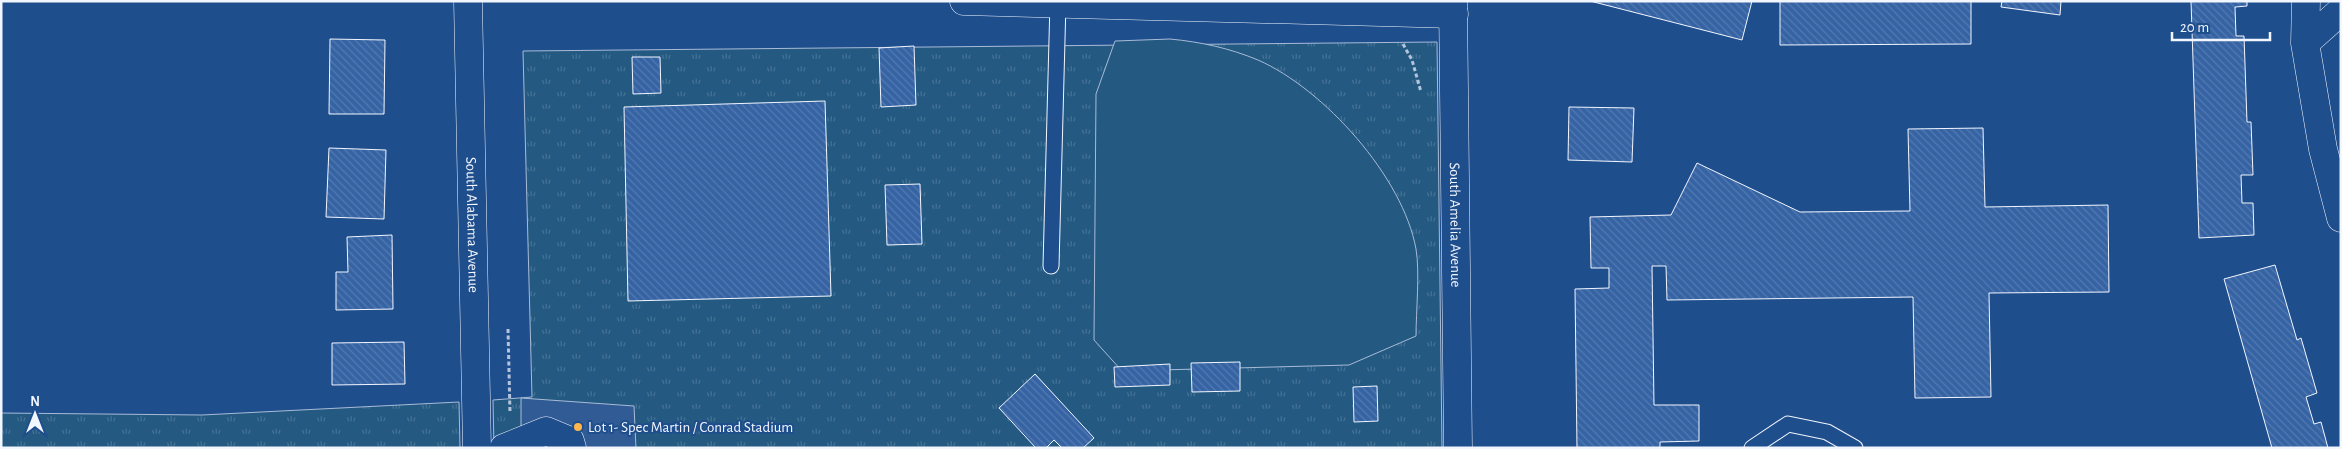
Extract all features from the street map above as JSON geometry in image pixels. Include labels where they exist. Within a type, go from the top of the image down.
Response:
[{"type":"street","name":"South Alabama Avenue","points":[[468,1],[477,448]]},
{"type":"street","points":[[964,1],[1454,8]]},
{"type":"street","points":[[2306,1],[2305,43],[2323,149],[2341,218]]},
{"type":"street","name":"South Amelia Avenue","points":[[1454,8],[1458,448]]},
{"type":"street","points":[[2305,43],[2341,11]]},
{"type":"street","points":[[504,448],[546,431],[570,441],[572,448]]},
{"type":"lane","points":[[1051,266],[1058,2]]},
{"type":"lane","points":[[1752,448],[1788,424],[1827,432],[1855,448]]},
{"type":"green space","points":[[1170,39],[1215,46],[1236,52],[1258,60],[1283,73],[1309,92],[1357,138],[1378,165],[1395,193],[1408,221],[1417,258],[1416,336],[1349,365],[1122,371],[1094,340],[1096,94],[1115,41]]},
{"type":"green space","points":[[1437,42],[1442,448],[494,448],[493,400],[532,397],[523,51]]},
{"type":"green space","points":[[459,402],[460,448],[1,448],[1,413],[202,415]]},
{"type":"shaded area","name":"Lot 1- Spec Martin / Conrad Stadium","points":[[521,398],[634,406],[636,448],[521,448]]},
{"type":"building","points":[[1590,1],[1752,1],[1742,40]]},
{"type":"building","points":[[1780,1],[1971,1],[1971,44],[1780,45]]},
{"type":"building","points":[[2002,1],[2061,1],[2060,15],[2001,7]]},
{"type":"building","points":[[2191,1],[2247,1],[2247,6],[2235,7],[2236,36],[2244,36],[2247,122],[2251,122],[2253,175],[2241,175],[2242,203],[2253,203],[2254,235],[2199,238]]},
{"type":"building","points":[[330,39],[385,40],[384,114],[329,114]]},
{"type":"building","points":[[914,46],[916,105],[881,107],[879,48]]},
{"type":"building","points":[[632,57],[660,57],[661,93],[633,94]]},
{"type":"building","points":[[825,101],[831,296],[628,301],[624,107]]},
{"type":"building","points":[[1569,107],[1634,108],[1632,162],[1568,160]]},
{"type":"building","points":[[1983,128],[1985,207],[2108,205],[2109,292],[1989,293],[1991,397],[1915,398],[1913,297],[1667,300],[1666,266],[1652,266],[1654,405],[1699,405],[1699,441],[1660,442],[1660,448],[1577,448],[1575,289],[1609,288],[1609,268],[1591,268],[1590,217],[1671,215],[1697,163],[1800,212],[1910,211],[1908,129]]},
{"type":"building","points":[[329,148],[386,150],[384,219],[326,217]]},
{"type":"building","points":[[920,184],[922,244],[887,245],[885,185]]},
{"type":"building","points":[[392,235],[393,309],[336,310],[336,272],[348,272],[347,237]]},
{"type":"building","points":[[2275,265],[2297,340],[2301,338],[2317,393],[2306,397],[2314,424],[2321,422],[2328,448],[2272,448],[2224,279]]},
{"type":"building","points":[[404,342],[405,384],[332,385],[332,343]]},
{"type":"building","points":[[1240,362],[1240,391],[1192,392],[1191,363]]},
{"type":"building","points":[[1170,364],[1170,385],[1115,387],[1114,367]]},
{"type":"building","points":[[1035,374],[1094,438],[1083,448],[1062,448],[1054,440],[1046,448],[1036,448],[999,408]]},
{"type":"building","points":[[1377,386],[1378,421],[1354,422],[1353,387]]},
{"type":"place","name":"Lot 1- Spec Martin / Conrad Stadium","points":[[578,427]]}]
